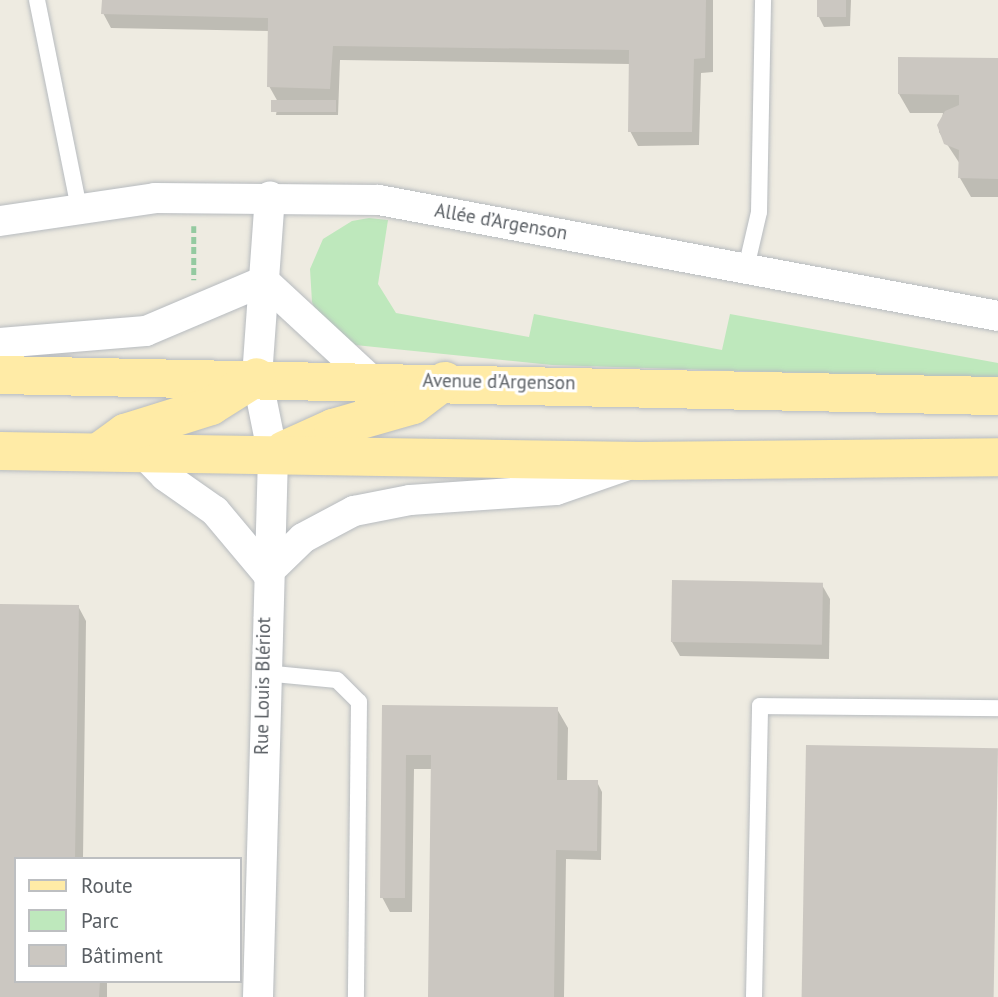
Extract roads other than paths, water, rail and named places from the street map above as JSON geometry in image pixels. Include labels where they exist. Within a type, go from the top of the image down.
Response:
[{"type":"main road","name":"Avenue d'Argenson","points":[[0,375],[370,379],[998,396]]},
{"type":"main road","points":[[96,454],[125,433],[211,406],[257,377]]},
{"type":"main road","points":[[272,456],[333,428],[412,405],[445,381]]},
{"type":"main road","points":[[0,452],[639,461],[998,457]]},
{"type":"street","name":"Allée d’Argenson","points":[[0,221],[155,198],[270,196],[379,200],[998,316]]},
{"type":"street","name":"Rue Louis Blériot","points":[[258,997],[264,673],[272,456],[257,377],[270,196]]},
{"type":"street","points":[[0,343],[146,331],[264,281],[370,379]]},
{"type":"street","points":[[144,454],[165,476],[215,511],[267,573],[303,538],[354,511],[410,500],[555,490],[639,461]]},
{"type":"lane","points":[[37,0],[79,208]]},
{"type":"lane","points":[[746,268],[759,212],[763,0]]},
{"type":"lane","points":[[264,673],[337,680],[359,702],[356,997]]},
{"type":"lane","points":[[754,997],[760,706],[998,708]]}]
